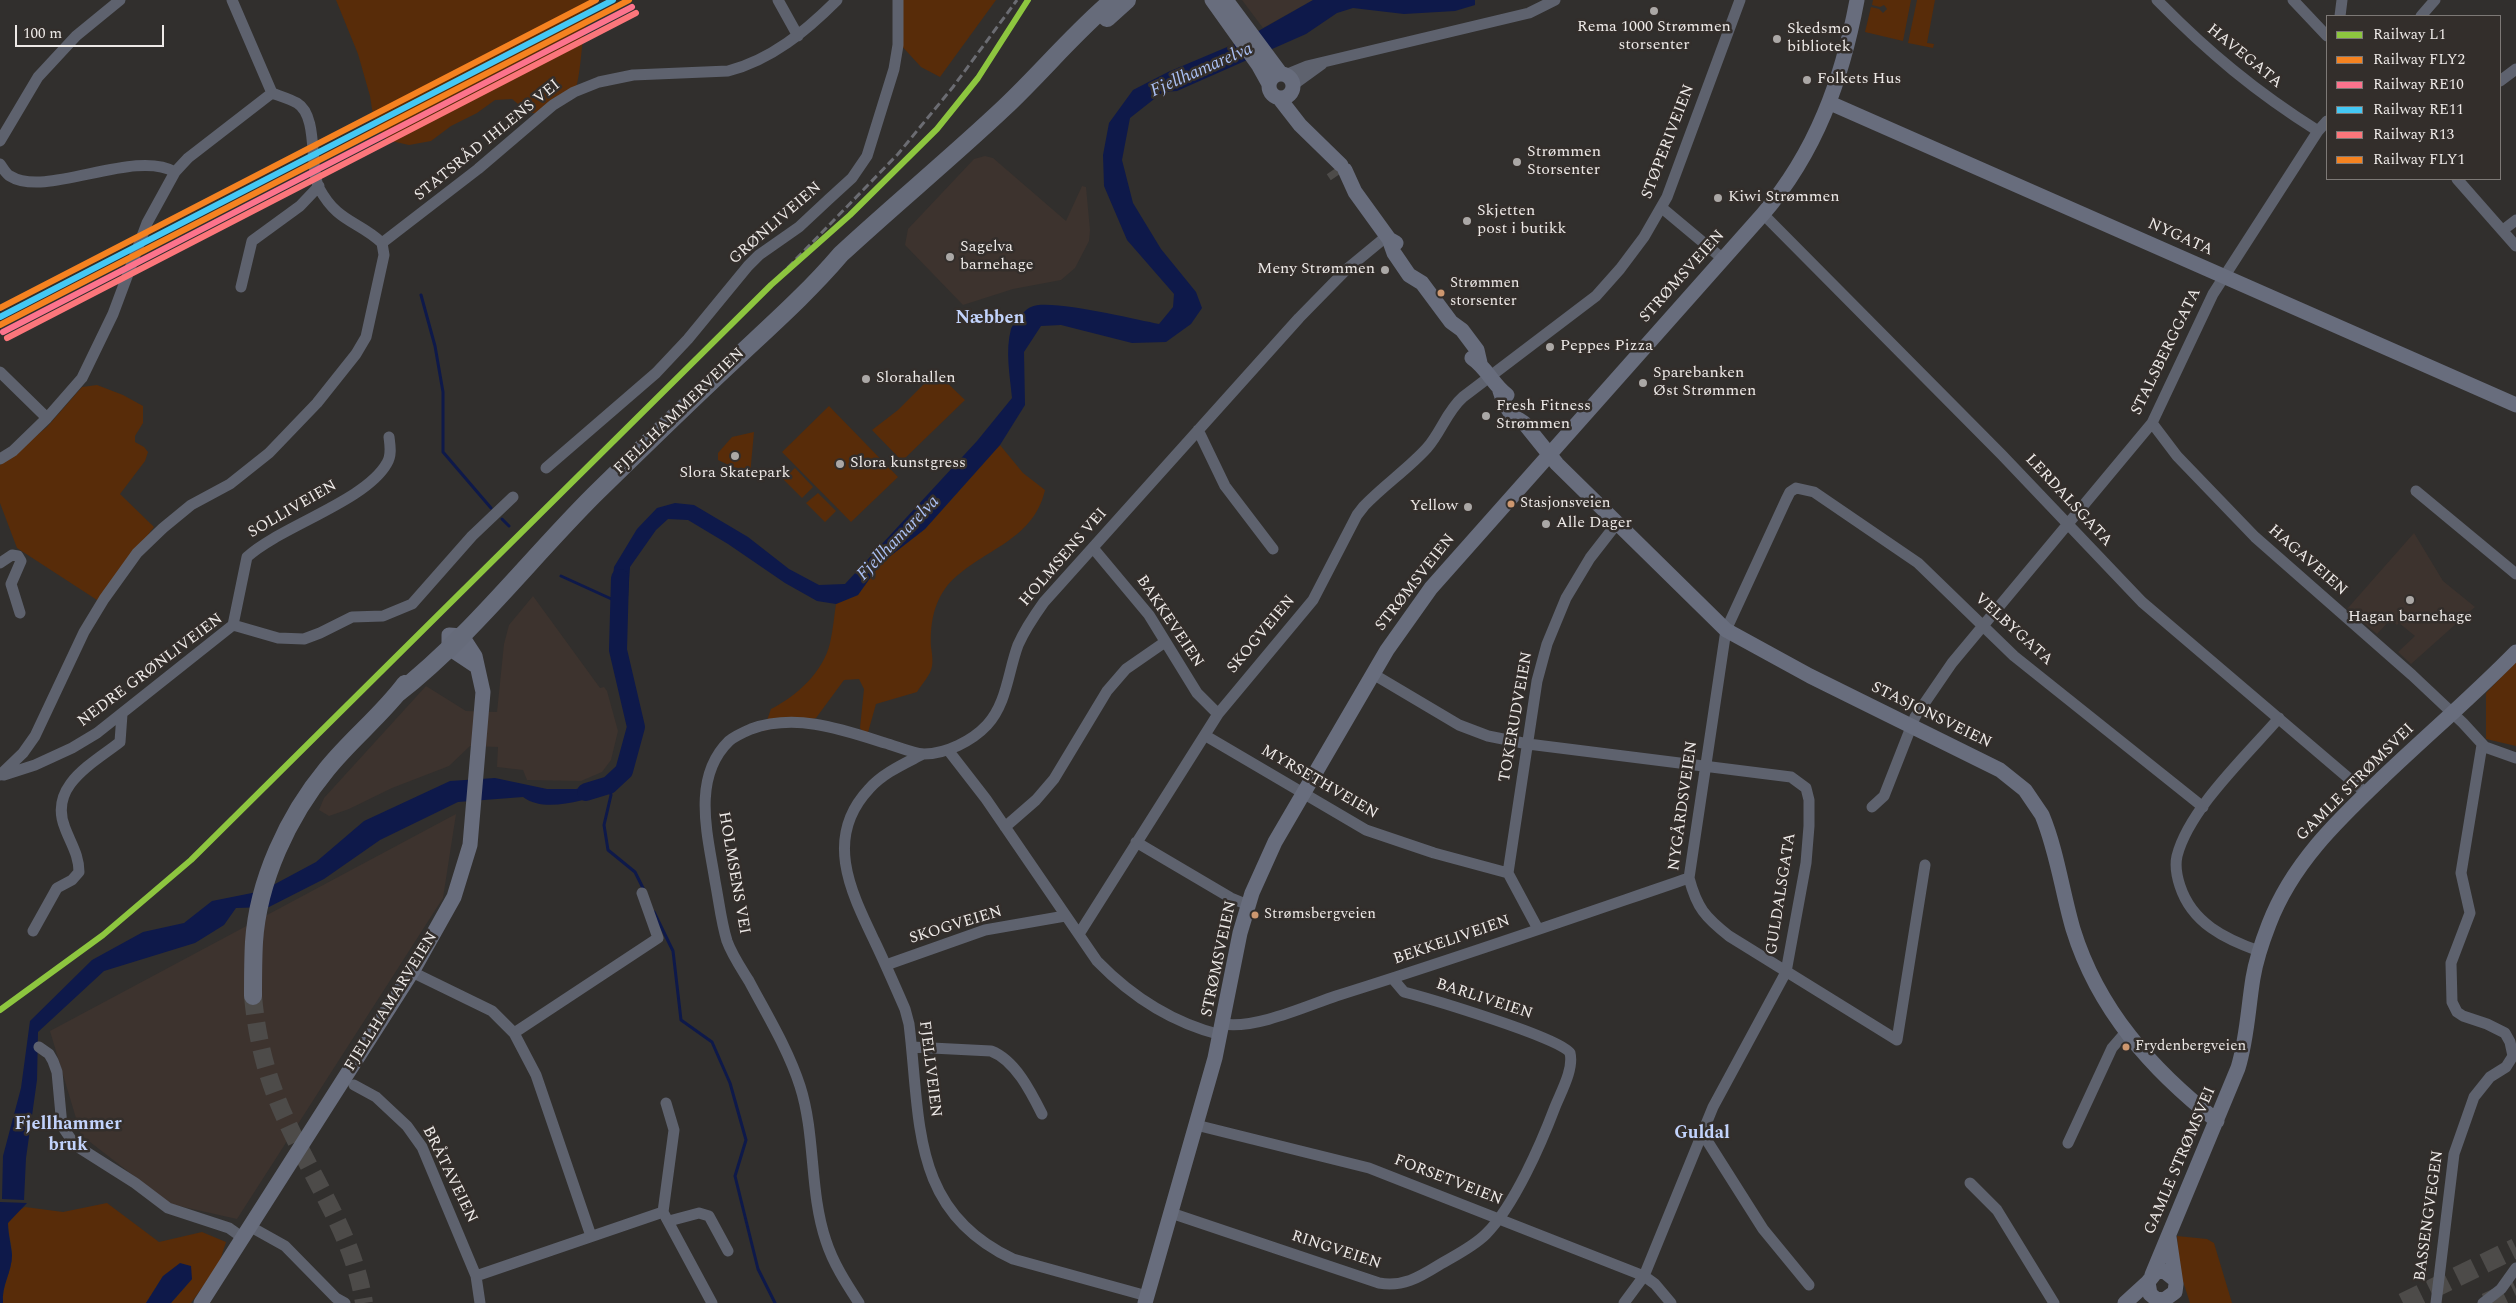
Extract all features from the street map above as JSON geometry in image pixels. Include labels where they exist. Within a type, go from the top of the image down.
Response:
[{"type":"main road","name":"FJELLHAMMERVEIEN","points":[[1045,69],[1069,40],[1113,0]]},
{"type":"main road","name":"FJELLHAMMERVEIEN","points":[[453,640],[545,545],[673,418],[818,282],[841,254],[914,186],[944,164],[1045,69],[1068,52],[1127,0]]},
{"type":"main road","name":"STASJONSVEIEN","points":[[1212,0],[1244,35],[1283,84],[1319,143],[1328,163],[1339,170],[1388,237],[1394,254],[1409,275],[1422,283],[1450,322],[1462,330],[1477,350],[1480,363],[1500,391],[1512,398],[1520,411],[1524,423],[1548,454],[1726,630],[1810,676],[2000,770],[2019,784],[2038,806],[2045,822],[2080,948],[2098,987],[2125,1032],[2161,1074],[2217,1121]]},
{"type":"main road","name":"STASJONSVEIEN","points":[[1226,0],[1244,35]]},
{"type":"main road","name":"STRØMSVEIEN","points":[[1146,1299],[1222,1029],[1237,946],[1248,904],[1266,859],[1373,674],[1406,621],[1430,588],[1763,214],[1800,165],[1830,103],[1844,61],[1857,0]]},
{"type":"main road","name":"NYGATA","points":[[1830,103],[2516,405]]},
{"type":"main road","name":"FJELLHAMARVEIEN","points":[[201,1303],[412,972],[454,896],[466,859],[473,814],[483,692],[476,666],[453,640]]},
{"type":"main road","points":[[253,996],[254,942],[259,909],[267,880],[292,822],[308,795],[340,753],[397,694],[418,667],[453,640]]},
{"type":"main road","name":"GAMLE STRØMSVEI","points":[[2150,1278],[2169,1237],[2176,1213],[2217,1121],[2242,1057],[2253,978],[2259,951],[2275,908],[2297,870],[2322,837],[2366,793],[2516,652]]},
{"type":"main road","points":[[2169,1237],[2175,1283],[2184,1303]]},
{"type":"main road","points":[[2125,1303],[2150,1278],[2164,1271],[2175,1283]]},
{"type":"main road","points":[[2150,1278],[2150,1294],[2157,1302],[2172,1296],[2175,1283]]},
{"type":"street","points":[[0,141],[38,77],[76,36],[120,0]]},
{"type":"street","points":[[0,776],[23,753],[35,736],[84,632],[104,599],[137,553],[162,528],[191,505],[230,484],[268,453],[316,403],[356,354],[366,337],[384,255],[382,243],[373,235],[336,213],[318,186],[311,134],[306,114],[299,104],[272,93],[232,0]]},
{"type":"street","points":[[778,0],[798,36]]},
{"type":"street","name":"STATSRÅD IHLENS VEI","points":[[382,243],[471,174],[553,106],[574,92],[616,77],[731,70],[768,55],[798,36],[837,0]]},
{"type":"street","name":"GRØNLIVEIEN","points":[[546,468],[656,373],[688,339],[748,266],[767,249],[799,227],[852,178],[860,168],[874,140],[893,78],[897,50],[898,0]]},
{"type":"street","points":[[1283,84],[1323,62],[1529,13],[1555,0]]},
{"type":"street","name":"STØPERIVEIEN","points":[[1490,376],[1596,296],[1631,256],[1662,208],[1740,0]]},
{"type":"street","name":"HAVEGATA","points":[[2157,0],[2209,52],[2238,76],[2284,110],[2318,131]]},
{"type":"street","points":[[2293,0],[2326,35]]},
{"type":"street","points":[[2340,15],[2342,0]]},
{"type":"street","points":[[2422,15],[2435,0]]},
{"type":"street","points":[[2501,81],[2516,69]]},
{"type":"street","points":[[0,459],[13,451],[47,418],[82,378],[100,345],[147,223],[175,172],[188,158],[272,93]]},
{"type":"street","name":"STALSBERGGATA","points":[[1872,807],[1884,796],[1919,709],[1952,663],[2152,423],[2224,276],[2318,131],[2326,122]]},
{"type":"street","points":[[0,164],[10,176],[30,182],[144,165],[165,166],[175,172]]},
{"type":"street","points":[[2458,180],[2516,246]]},
{"type":"street","points":[[241,287],[252,241],[300,206],[318,186]]},
{"type":"street","points":[[1662,208],[1723,259]]},
{"type":"street","name":"LERDALSGATA","points":[[1763,214],[1867,317],[2142,602],[2366,793]]},
{"type":"street","points":[[2503,230],[2516,220]]},
{"type":"street","name":"HOLMSENS VEI","points":[[859,1303],[836,1264],[823,1230],[806,1105],[800,1084],[787,1053],[727,942],[705,823],[706,789],[710,771],[718,754],[730,740],[763,725],[785,722],[810,723],[844,730],[923,754],[948,750],[976,734],[993,717],[1001,702],[1017,647],[1026,628],[1044,602],[1298,318],[1347,269],[1388,237]]},
{"type":"street","points":[[0,372],[47,418]]},
{"type":"street","name":"SKOGVEIEN","points":[[1079,934],[1136,842],[1206,736],[1218,714],[1313,600],[1350,528],[1364,506],[1427,448],[1457,402],[1490,376]]},
{"type":"street","name":"HAGAVEIEN","points":[[2152,423],[2177,456],[2249,531],[2366,633],[2452,713],[2482,744]]},
{"type":"street","points":[[1198,430],[1226,486],[1273,549]]},
{"type":"street","name":"SOLLIVEIEN","points":[[233,625],[247,557],[362,488],[379,474],[388,462],[390,450],[389,437]]},
{"type":"street","name":"VELBYGATA","points":[[1796,488],[1814,492],[1888,541],[1918,564],[2014,656],[2203,807]]},
{"type":"street","name":"NYGÅRDSVEIEN","points":[[1796,488],[1790,492],[1786,500],[1726,630],[1689,878],[1695,899],[1708,920],[1786,972],[1896,1040],[1924,865]]},
{"type":"street","points":[[2416,491],[2516,574]]},
{"type":"street","name":"NEDRE GRØNLIVEIEN","points":[[0,776],[35,765],[72,748],[122,714],[233,625],[278,638],[304,639],[320,634],[352,617],[382,616],[412,604],[472,536],[513,497]]},
{"type":"street","name":"TOKERUDVEIEN","points":[[1508,873],[1537,681],[1556,619],[1590,558],[1618,522]]},
{"type":"street","name":"BAKKEVEIEN","points":[[1093,548],[1149,615],[1197,693],[1218,714]]},
{"type":"street","points":[[0,562],[12,556],[18,556],[21,561],[11,584],[20,613]]},
{"type":"street","points":[[1005,826],[1036,800],[1054,780],[1106,691],[1126,668],[1165,642]]},
{"type":"street","name":"GULDALSGATA","points":[[1373,674],[1459,725],[1488,736],[1528,744],[1791,777],[1799,781],[1806,788],[1809,800],[1806,863],[1786,972],[1725,1083],[1701,1136],[1644,1276],[1624,1303]]},
{"type":"street","points":[[34,932],[57,888],[72,880],[79,872],[79,859],[64,826],[60,800],[65,788],[120,742],[122,714]]},
{"type":"street","points":[[2259,951],[2236,943],[2212,930],[2190,909],[2177,876],[2177,857],[2186,832],[2203,807],[2279,718]]},
{"type":"street","name":"MYRSETHVEIEN","points":[[1206,736],[1366,830],[1434,854],[1508,873]]},
{"type":"street","points":[[2482,744],[2495,752],[2516,758]]},
{"type":"street","name":"BASSENGVEGEN","points":[[2436,1303],[2454,1154],[2474,1097],[2490,1078],[2506,1067],[2513,1056],[2510,1042],[2504,1033],[2457,1012],[2452,1002],[2451,963],[2470,913],[2470,907],[2461,881],[2482,744]]},
{"type":"street","points":[[948,750],[1005,826],[1096,960],[1114,978],[1166,1014],[1222,1029]]},
{"type":"street","name":"FJELLVEIEN","points":[[923,754],[886,774],[857,803],[846,829],[845,860],[849,883],[856,904],[905,1009],[912,1047],[920,1128],[930,1174],[944,1202],[966,1229],[979,1241],[1013,1259],[1146,1299]]},
{"type":"street","points":[[1136,842],[1231,898],[1248,904]]},
{"type":"street","points":[[1508,873],[1538,929]]},
{"type":"street","name":"BEKKELIVEIEN","points":[[1222,1029],[1248,1024],[1393,978],[1689,878]]},
{"type":"street","points":[[514,1032],[658,938],[642,893]]},
{"type":"street","name":"SKOGVEIEN","points":[[886,965],[985,930],[1065,916]]},
{"type":"street","points":[[412,972],[492,1011],[514,1032],[536,1075],[591,1236]]},
{"type":"street","name":"BARLIVEIEN","points":[[1393,978],[1404,992],[1531,1032],[1568,1048]]},
{"type":"street","points":[[2068,1143],[2112,1048],[2125,1032]]},
{"type":"street","points":[[39,1047],[49,1054],[53,1061],[57,1072],[62,1126],[75,1145],[135,1183],[168,1208],[247,1232],[285,1246],[336,1298],[345,1303]]},
{"type":"street","points":[[912,1047],[991,1051],[1000,1054],[1021,1078],[1042,1114]]},
{"type":"street","name":"RINGVEIEN","points":[[1171,1214],[1378,1283],[1394,1285],[1415,1279],[1471,1246],[1486,1235],[1500,1218],[1531,1163],[1552,1116],[1570,1062],[1568,1048]]},
{"type":"street","name":"BRÅTAVEIEN","points":[[354,1085],[382,1103],[407,1126],[422,1147],[476,1276],[480,1303]]},
{"type":"street","points":[[666,1103],[674,1130],[666,1217],[712,1303]]},
{"type":"street","name":"FORSETVEIEN","points":[[1196,1125],[1354,1163],[1500,1218],[1644,1276],[1655,1284],[1671,1303]]},
{"type":"street","points":[[1701,1136],[1706,1139],[1763,1229],[1809,1285]]},
{"type":"street","points":[[1970,1183],[1997,1210],[2054,1303]]},
{"type":"street","points":[[476,1276],[591,1236],[666,1217],[699,1213],[709,1216],[728,1251]]},
{"type":"street","points":[[2484,1303],[2501,1289],[2516,1268]]},
{"type":"shaded area","points":[[336,0],[596,0],[584,31],[576,88],[538,113],[529,113],[512,99],[495,100],[477,113],[451,126],[431,141],[409,145],[387,140],[374,122],[370,96],[358,54]]},
{"type":"shaded area","points":[[899,0],[996,0],[940,77],[921,67],[899,43]]},
{"type":"shaded area","points":[[1242,0],[1313,0],[1263,28]]},
{"type":"shaded area","points":[[1873,0],[1911,0],[1903,41],[1865,32],[1871,7],[1879,9],[1883,13],[1887,9],[1884,5],[1880,7],[1872,5]]},
{"type":"shaded area","points":[[1917,0],[1935,0],[1927,43],[1934,44],[1933,48],[1908,43]]},
{"type":"shaded area","points":[[985,156],[993,158],[1066,221],[1082,186],[1086,187],[1090,230],[1089,241],[1075,268],[1061,280],[1013,289],[963,305],[905,245],[908,229],[974,159]]},
{"type":"shaded area","points":[[936,372],[965,400],[902,461],[872,430],[898,410]]},
{"type":"shaded area","points":[[97,385],[123,395],[143,406],[143,423],[135,436],[135,442],[144,447],[148,452],[145,461],[120,494],[154,527],[97,600],[17,548],[0,503],[0,465],[47,427],[82,387]]},
{"type":"shaded area","name":"Slora kunstgress","points":[[829,406],[898,477],[851,522],[782,452]]},
{"type":"shaded area","name":"Slora Skatepark","points":[[754,432],[750,475],[718,460],[718,453],[732,437]]},
{"type":"shaded area","points":[[1000,445],[1023,473],[1045,490],[1039,508],[1017,534],[960,574],[942,593],[938,600],[932,623],[931,669],[917,692],[876,704],[867,736],[860,728],[864,689],[859,679],[844,680],[816,718],[763,731],[771,709],[781,704],[808,682],[827,654],[836,604],[858,595],[880,564],[925,529]]},
{"type":"shaded area","points":[[795,468],[813,487],[802,498],[783,479]]},
{"type":"shaded area","points":[[818,493],[836,511],[825,522],[806,503]]},
{"type":"shaded area","name":"Hagan barnehage","points":[[2414,533],[2443,581],[2475,607],[2411,664],[2398,652],[2415,636],[2399,623],[2397,625],[2390,620],[2377,634],[2347,609]]},
{"type":"shaded area","points":[[533,596],[600,688],[604,687],[607,691],[618,731],[611,760],[602,772],[581,781],[527,780],[523,770],[497,767],[498,747],[470,746],[449,766],[392,788],[349,809],[329,816],[319,810],[324,798],[426,686],[466,711],[497,712],[504,644],[509,625]]},
{"type":"shaded area","points":[[2516,662],[2516,746],[2486,739],[2486,693]]},
{"type":"shaded area","points":[[456,814],[443,898],[237,1219],[170,1204],[81,1135],[50,1031]]},
{"type":"shaded area","points":[[107,1203],[159,1242],[202,1232],[226,1242],[219,1264],[191,1303],[171,1303],[192,1279],[163,1276],[146,1303],[3,1303],[4,1291],[12,1261],[8,1223],[16,1212],[25,1207],[63,1212]]},
{"type":"shaded area","points":[[2177,1236],[2207,1239],[2214,1243],[2232,1303],[2190,1303],[2180,1272]]},
{"type":"water","points":[[1313,0],[1475,0],[1475,5],[1455,11],[1404,14],[1353,8],[1337,13],[1306,34],[1177,91],[1163,92],[1130,118],[1122,160],[1133,203],[1161,249],[1196,292],[1202,308],[1191,324],[1166,342],[1132,343],[1061,325],[1041,326],[1024,352],[1025,405],[1000,445],[925,529],[880,564],[858,595],[836,604],[817,601],[785,583],[728,544],[688,520],[668,519],[656,530],[630,567],[628,597],[618,602],[612,586],[614,567],[637,529],[657,508],[675,503],[694,505],[748,537],[789,569],[819,585],[845,584],[977,441],[1012,398],[1009,337],[1012,327],[1026,311],[1031,307],[1055,305],[1159,324],[1173,307],[1174,294],[1127,240],[1104,186],[1103,155],[1109,123],[1133,90],[1168,72],[1239,42]]},
{"type":"water","points":[[607,777],[609,793],[565,804],[543,804],[532,802],[523,797],[458,802],[380,840],[324,879],[269,907],[236,908],[224,925],[195,943],[104,971],[38,1032],[37,1080],[26,1158],[24,1200],[2,1199],[3,1156],[21,1088],[30,1021],[92,960],[143,932],[184,923],[212,901],[262,891],[316,862],[364,821],[450,781],[495,778],[547,789],[576,789],[596,785]]},
{"type":"water","points":[[0,1202],[27,1203],[8,1223],[12,1261],[4,1291],[3,1303],[0,1303]]},
{"type":"water","points":[[180,1263],[191,1266],[192,1279],[171,1303],[146,1303],[163,1276]]},
{"type":"waterway","points":[[421,295],[435,346],[443,392],[443,452],[491,508]]},
{"type":"waterway","points":[[502,519],[509,526]]},
{"type":"waterway","points":[[561,576],[618,602]]},
{"type":"waterway","name":"Fjellhamarelva","points":[[586,792],[609,785],[624,771],[636,727],[618,650],[620,578]]},
{"type":"waterway","points":[[609,785],[611,795],[604,825],[608,850],[635,872],[644,890]]},
{"type":"waterway","points":[[654,912],[673,951],[681,1020],[712,1042],[730,1083],[746,1140],[735,1176],[758,1269],[775,1303]]},
{"type":"tunnel","points":[[1333,170],[1337,176]]},
{"type":"tunnel","points":[[253,996],[257,1029],[269,1077],[281,1109],[343,1233],[359,1279],[364,1303]]},
{"type":"tunnel","points":[[2403,1303],[2516,1248]]},
{"type":"tunnel","points":[[2486,1303],[2516,1289]]},
{"type":"railway","points":[[771,285],[898,154],[953,87],[1017,0]]},
{"type":"rail line","name":"FLY1","points":[[0,308],[596,0]]},
{"type":"rail line","name":"RE11","points":[[0,317],[613,0]]},
{"type":"rail line","name":"FLY2","points":[[0,325],[629,0]]},
{"type":"rail line","name":"L1","points":[[0,1010],[103,935],[191,860],[771,285],[850,215],[937,129],[978,78],[1028,0]]},
{"type":"rail line","name":"RE10","points":[[3,332],[632,7]]},
{"type":"rail line","name":"R13","points":[[7,338],[636,13]]},
{"type":"place","name":"Rema 1000 Strømmen storsenter","points":[[1654,11]]},
{"type":"place","name":"Skedsmo bibliotek","points":[[1777,39]]},
{"type":"place","name":"Folkets Hus","points":[[1807,80]]},
{"type":"place","name":"Strømmen Storsenter","points":[[1517,162]]},
{"type":"place","name":"Kiwi Strømmen","points":[[1718,198]]},
{"type":"place","name":"Skjetten post i butikk","points":[[1467,221]]},
{"type":"place","name":"Sagelva barnehage","points":[[950,257]]},
{"type":"place","name":"Meny Strømmen","points":[[1385,270]]},
{"type":"place","name":"Strømmen storsenter","points":[[1441,293]]},
{"type":"place","name":"Peppes Pizza","points":[[1550,347]]},
{"type":"place","name":"Slorahallen","points":[[866,379]]},
{"type":"place","name":"Sparebanken Øst Strømmen","points":[[1643,383]]},
{"type":"place","name":"Fresh Fitness Strømmen","points":[[1486,416]]},
{"type":"place","name":"Slora Skatepark","points":[[735,456]]},
{"type":"place","name":"Slora kunstgress","points":[[840,464]]},
{"type":"place","name":"Stasjonsveien","points":[[1511,504]]},
{"type":"place","name":"Yellow","points":[[1468,507]]},
{"type":"place","name":"Alle Dager","points":[[1546,524]]},
{"type":"place","name":"Hagan barnehage","points":[[2410,600]]},
{"type":"place","name":"Strømsbergveien","points":[[1255,915]]},
{"type":"place","name":"Frydenbergveien","points":[[2126,1047]]},
{"type":"district","name":"Næbben","points":[[990,319]]},
{"type":"district","name":"Guldal","points":[[1702,1134]]},
{"type":"district","name":"Fjellhammer bruk","points":[[68,1135]]}]
